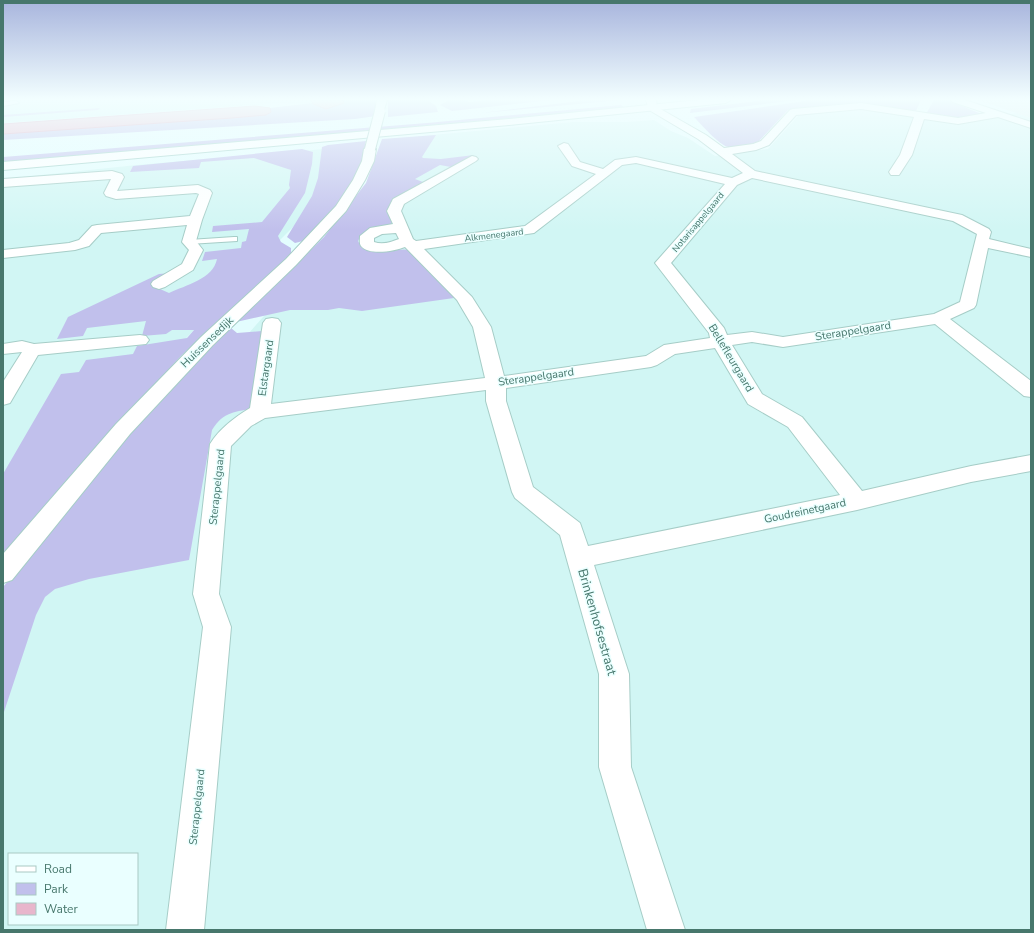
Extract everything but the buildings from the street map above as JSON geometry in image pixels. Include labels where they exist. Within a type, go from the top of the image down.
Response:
[{"type":"street","points":[[3,166],[230,144]]},
{"type":"street","name":"Huissensedijk","points":[[3,572],[123,429],[207,340],[291,262],[341,208],[359,180],[368,161],[371,144]]},
{"type":"street","points":[[711,144],[751,174],[957,218],[984,232],[982,242],[1031,253]]},
{"type":"street","points":[[723,152],[756,147],[764,144]]},
{"type":"street","points":[[895,172],[906,155],[910,144]]},
{"type":"street","points":[[564,146],[576,164],[605,173]]},
{"type":"street","points":[[472,159],[398,202],[394,211],[407,239],[467,301],[482,327],[496,383]]},
{"type":"street","name":"Alkmenegaard","points":[[407,239],[529,230],[619,162],[636,160],[733,182]]},
{"type":"street","name":"Notarisappelgaard","points":[[675,278],[663,263],[733,182],[751,174]]},
{"type":"street","points":[[3,183],[112,175],[118,177],[110,193],[116,195],[198,189],[206,194],[194,220],[188,242],[196,250],[188,267],[159,284]]},
{"type":"street","points":[[5,256],[70,247],[84,243],[97,229],[194,220]]},
{"type":"street","name":"Sterappelgaard","points":[[185,930],[217,626],[206,594],[221,444],[244,420],[260,412],[496,383],[651,361],[670,350],[720,341],[752,337],[783,342],[938,318],[968,305],[982,242]]},
{"type":"street","name":"Bellefleurgaard","points":[[675,278],[718,332],[720,341],[755,399],[795,422],[857,501]]},
{"type":"street","points":[[938,318],[1031,391]]},
{"type":"street","name":"Elstargaard","points":[[260,412],[272,323]]},
{"type":"street","points":[[3,349],[22,346],[32,350],[140,340]]},
{"type":"street","points":[[3,398],[32,350]]},
{"type":"street","name":"Brinkenhofsestraat","points":[[496,383],[496,401],[523,492],[572,530],[614,674],[615,768],[666,930]]},
{"type":"street","name":"Goudreinetgaard","points":[[579,558],[857,501],[971,474],[1031,463]]},
{"type":"lane","points":[[188,242],[234,239]]},
{"type":"shaded area","points":[[397,144],[696,144],[715,156],[768,149],[773,144],[1031,144],[1031,930],[3,930],[3,612],[308,266]]},
{"type":"shaded area","points":[[348,147],[335,185],[230,290],[3,540],[3,179],[137,165]]},
{"type":"green space","points":[[171,144],[223,144],[3,163],[3,157]]},
{"type":"green space","points":[[366,144],[361,167],[349,191],[307,240],[295,243],[287,237],[312,196],[318,178],[322,147],[328,145]]},
{"type":"green space","points":[[380,144],[431,144],[422,157],[423,158],[441,159],[474,155],[451,167],[440,165],[415,179],[423,182],[390,207],[392,227],[360,237],[358,241],[362,248],[369,251],[381,252],[404,249],[411,250],[454,296],[454,298],[362,311],[339,308],[328,310],[290,310],[236,322],[324,237],[366,183]]},
{"type":"green space","points":[[722,144],[752,144],[735,147],[728,147]]},
{"type":"green space","points":[[302,149],[313,152],[312,164],[305,193],[278,236],[281,242],[291,248],[291,254],[182,355],[119,423],[3,557],[3,474],[61,374],[79,372],[86,360],[133,354],[137,346],[187,338],[194,330],[172,330],[166,334],[142,336],[146,321],[87,328],[83,336],[57,339],[68,317],[159,274],[172,273],[151,285],[169,293],[191,284],[205,276],[210,272],[217,259],[202,261],[205,252],[241,248],[242,242],[246,241],[249,229],[212,232],[213,226],[262,222],[290,188],[291,170],[254,158],[201,162],[199,168],[130,172],[133,166]]},
{"type":"green space","points":[[231,328],[237,333],[262,331],[265,333],[256,408],[231,413],[221,419],[212,430],[189,560],[89,579],[55,589],[45,597],[36,615],[3,715],[3,587],[55,527],[110,456],[161,397]]}]
